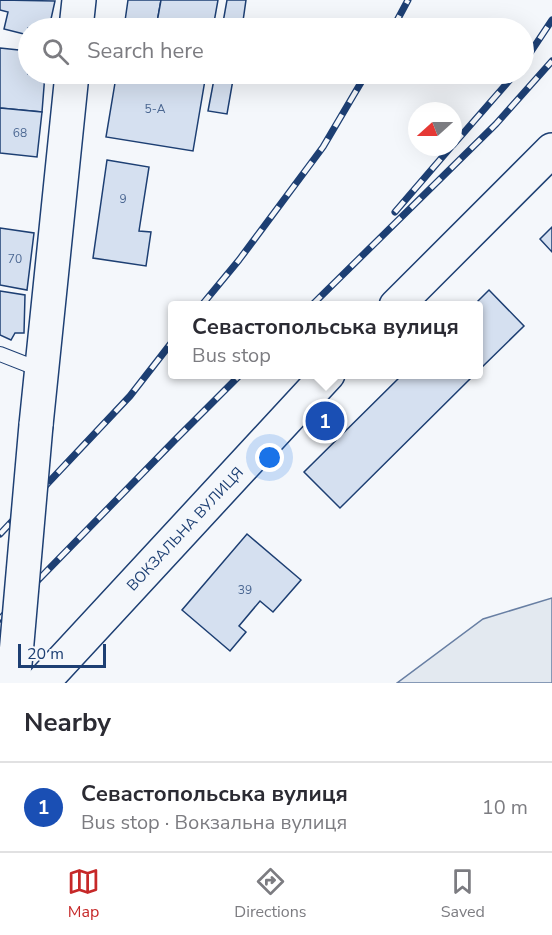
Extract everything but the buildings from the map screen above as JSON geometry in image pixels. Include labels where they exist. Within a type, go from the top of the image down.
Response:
[{"type":"main road","points":[[77,18],[79,0]]},
{"type":"main road","points":[[14,668],[71,84]]},
{"type":"main road","points":[[401,301],[552,150]]},
{"type":"main road","name":"ВОКЗАЛЬНА ВУЛИЦЯ","points":[[42,683],[324,379]]},
{"type":"lane","points":[[0,354],[43,371]]},
{"type":"shaded area","points":[[552,598],[552,683],[397,683],[483,619]]},
{"type":"railway","points":[[398,18],[408,0]]},
{"type":"railway","points":[[534,47],[552,20]]},
{"type":"railway","points":[[534,81],[552,61]]},
{"type":"railway","points":[[205,301],[239,260],[323,147],[360,84]]},
{"type":"railway","points":[[462,135],[506,84]]},
{"type":"railway","points":[[316,301],[496,124],[532,84]]},
{"type":"railway","points":[[395,212],[443,156]]},
{"type":"railway","points":[[0,534],[130,396],[168,347]]},
{"type":"railway","points":[[0,619],[236,379]]},
{"type":"place","name":"Севастопольська вулиця","points":[[325,421]]}]
